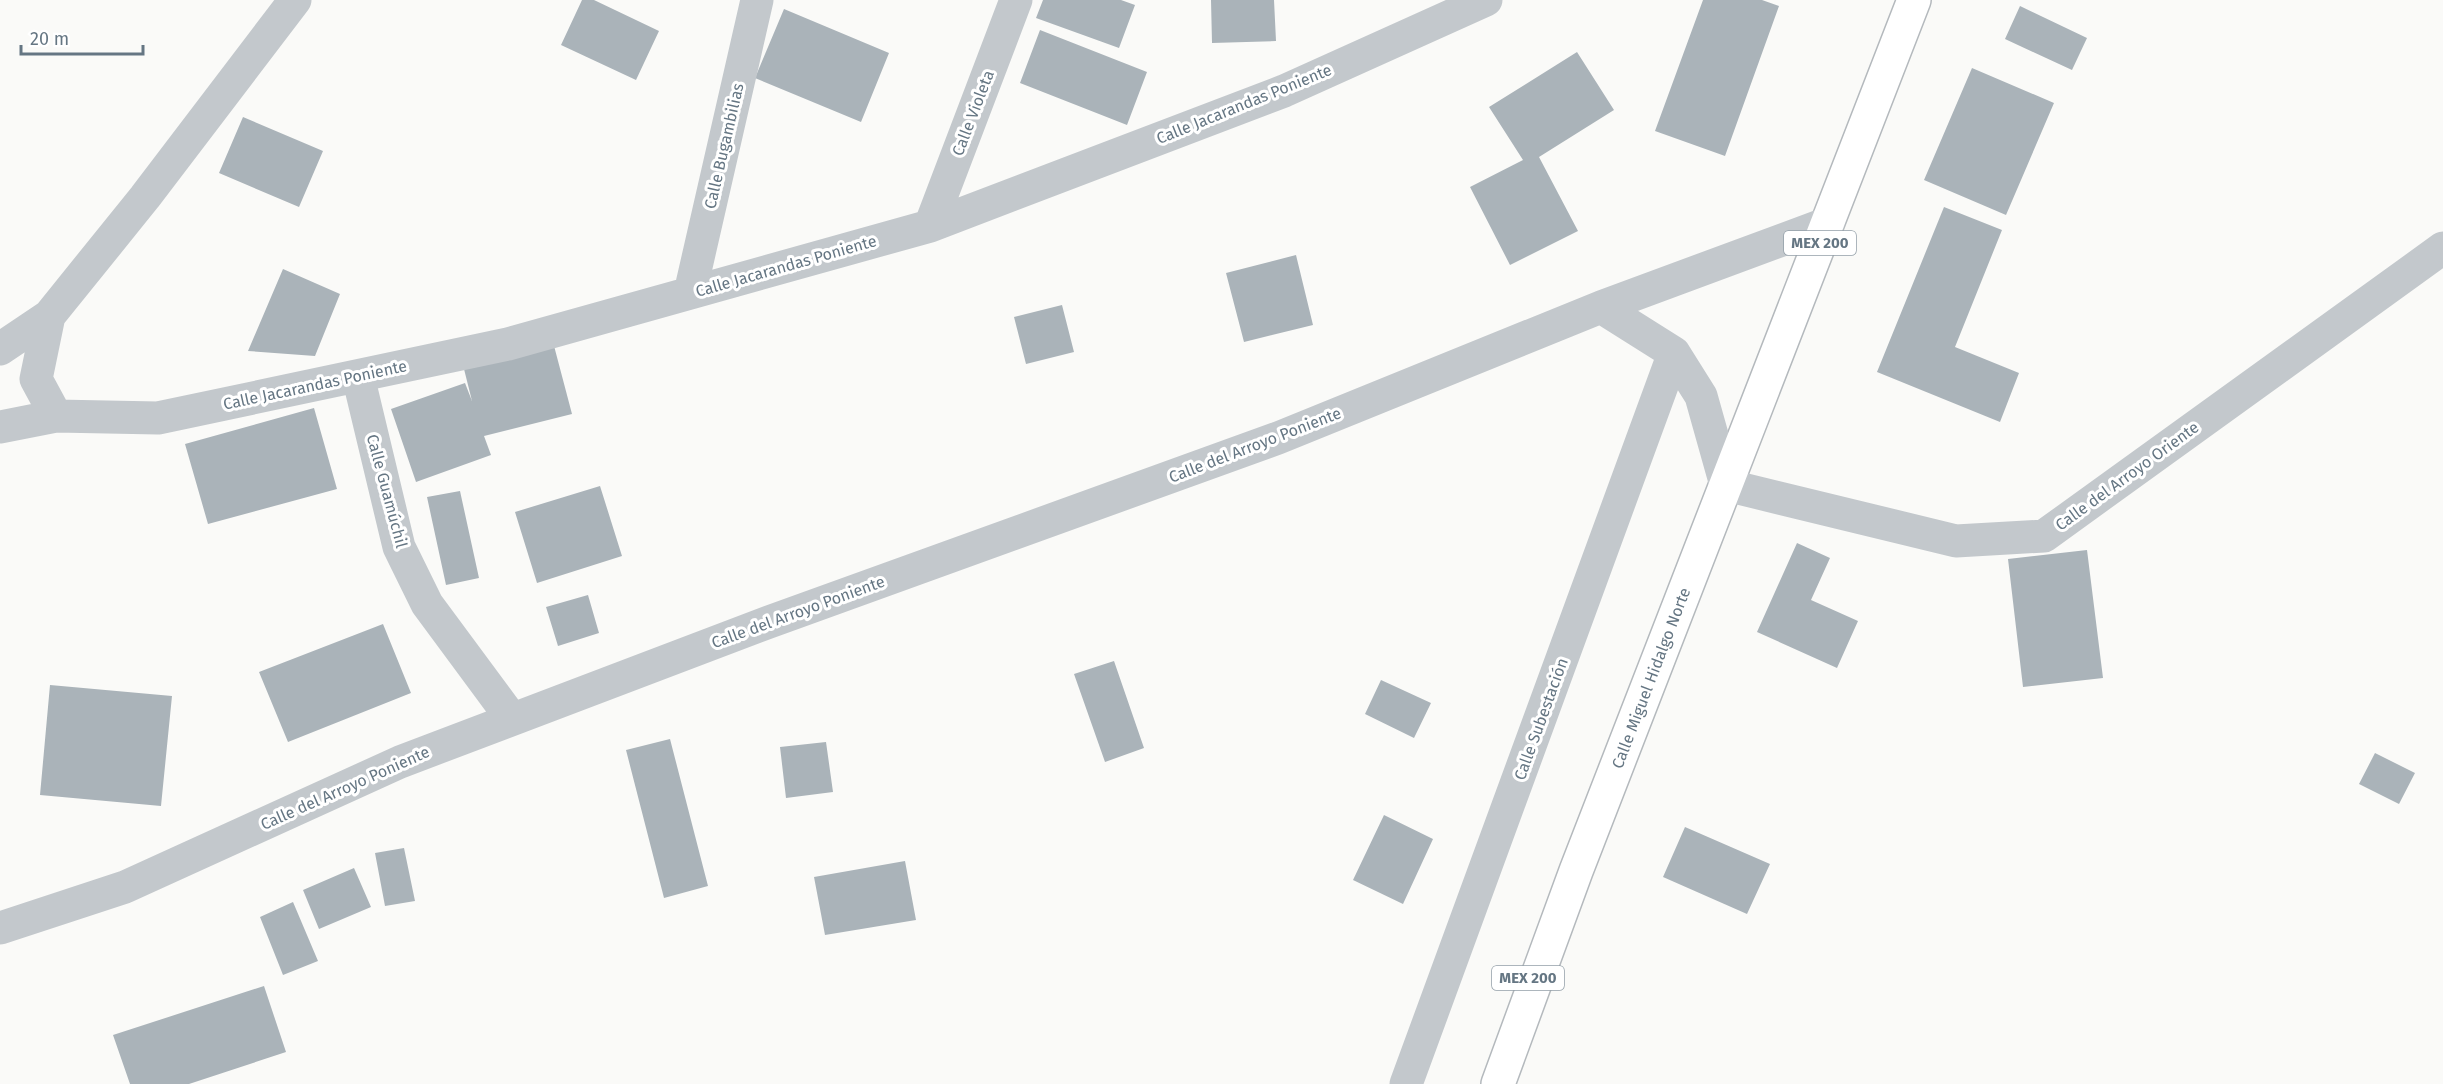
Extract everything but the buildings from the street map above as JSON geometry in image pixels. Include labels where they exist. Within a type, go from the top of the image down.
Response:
[{"type":"highway","name":"MEX 200","points":[[1726,485],[1914,0]]},
{"type":"highway","name":"Calle Miguel Hidalgo Norte","points":[[1576,871],[1726,485]]},
{"type":"highway","name":"MEX 200","points":[[1479,1084],[1576,871]]},
{"type":"highway","name":"MEX 200","points":[[1498,1084],[1576,871]]},
{"type":"street","points":[[0,350],[49,316],[145,197],[295,0]]},
{"type":"street","name":"Calle Bugambilias","points":[[690,293],[757,0]]},
{"type":"street","name":"Calle Violeta","points":[[930,226],[1016,0]]},
{"type":"street","name":"Calle Jacarandas Poniente","points":[[0,427],[56,416],[158,418],[508,344],[930,226],[1284,91],[1485,0]]},
{"type":"street","name":"Calle del Arroyo Poniente","points":[[0,928],[125,887],[400,762],[769,622],[1278,438],[1601,307],[1828,223]]},
{"type":"street","name":"Calle del Arroyo Oriente","points":[[1726,485],[1956,541],[2044,536],[2443,248]]},
{"type":"street","points":[[1601,307],[1674,353],[1701,396],[1726,485]]},
{"type":"street","points":[[49,316],[36,379],[56,416]]},
{"type":"street","name":"Calle Subestación","points":[[1406,1084],[1674,353]]},
{"type":"street","name":"Calle Guamúchil","points":[[358,376],[399,547],[427,604],[512,719]]}]
